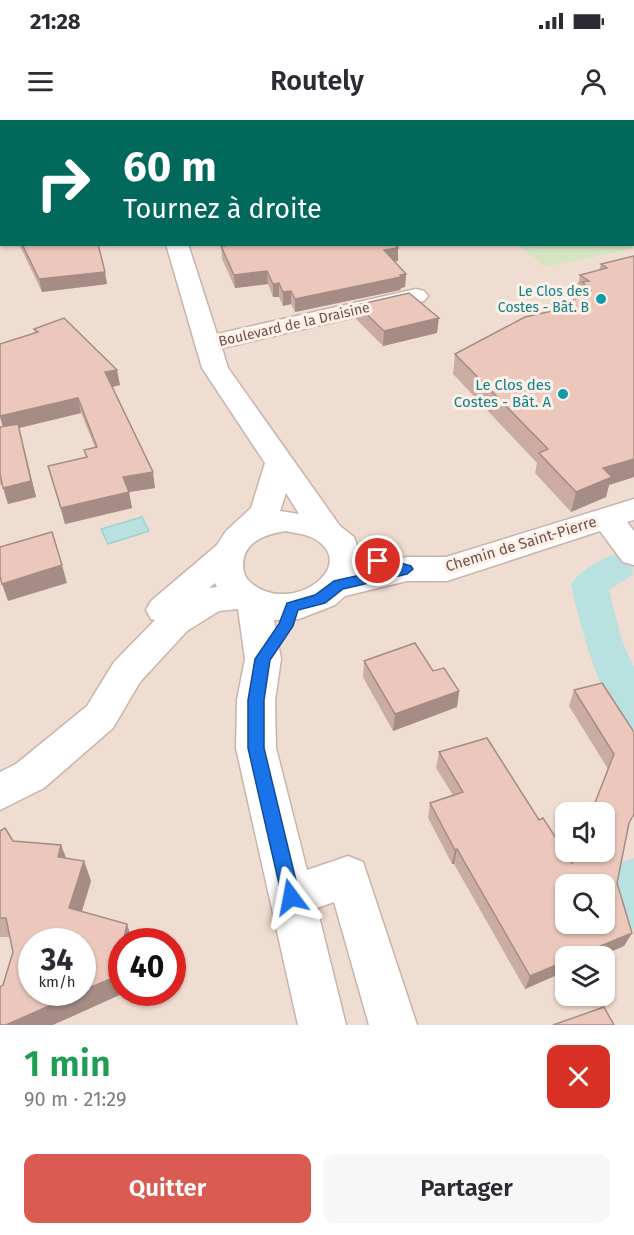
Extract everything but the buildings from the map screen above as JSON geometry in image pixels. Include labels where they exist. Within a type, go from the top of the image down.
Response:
[{"type":"street","name":"Boulevard de la Draisine","points":[[178,246],[215,368],[332,535]]},
{"type":"street","name":"Boulevard de la Draisine","points":[[208,344],[416,296]]},
{"type":"street","points":[[127,672],[135,644],[154,617],[237,543],[265,511],[280,463]]},
{"type":"street","points":[[621,513],[634,554]]},
{"type":"street","name":"Chemin de Saint-Pierre","points":[[339,585],[407,569],[447,569],[621,513]]},
{"type":"street","points":[[286,521],[306,524],[332,535],[346,555],[347,570],[339,585],[320,599],[292,607],[272,606],[249,598],[234,587],[227,576],[225,565],[237,543],[265,524],[286,521]]},
{"type":"street","name":"Chemin de Saint-Pierre","points":[[332,535],[378,561],[407,569]]},
{"type":"street","points":[[249,598],[263,659],[256,700],[256,748],[322,1025]]},
{"type":"street","points":[[0,792],[30,776],[100,717],[127,672],[175,622],[211,600],[249,598]]},
{"type":"street","points":[[263,659],[285,626],[292,607]]},
{"type":"street","points":[[291,897],[348,876],[393,1025]]},
{"type":"shaded area","points":[[0,246],[634,246],[634,1025],[0,1025]]},
{"type":"green space","points":[[519,246],[634,246],[634,248],[546,267]]},
{"type":"water","points":[[142,517],[149,531],[108,544],[101,529]]},
{"type":"waterway","points":[[619,566],[589,585],[603,641],[634,713]]},
{"type":"waterway","points":[[634,880],[630,891],[634,907]]},
{"type":"place","name":"Le Clos des Costes - Bât. B","points":[[601,299]]},
{"type":"place","name":"Le Clos des Costes - Bât. A","points":[[563,394]]},
{"type":"route","points":[[291,897],[256,748],[256,700],[263,659],[285,626],[292,607],[320,599],[339,585],[407,569],[378,561]]}]
